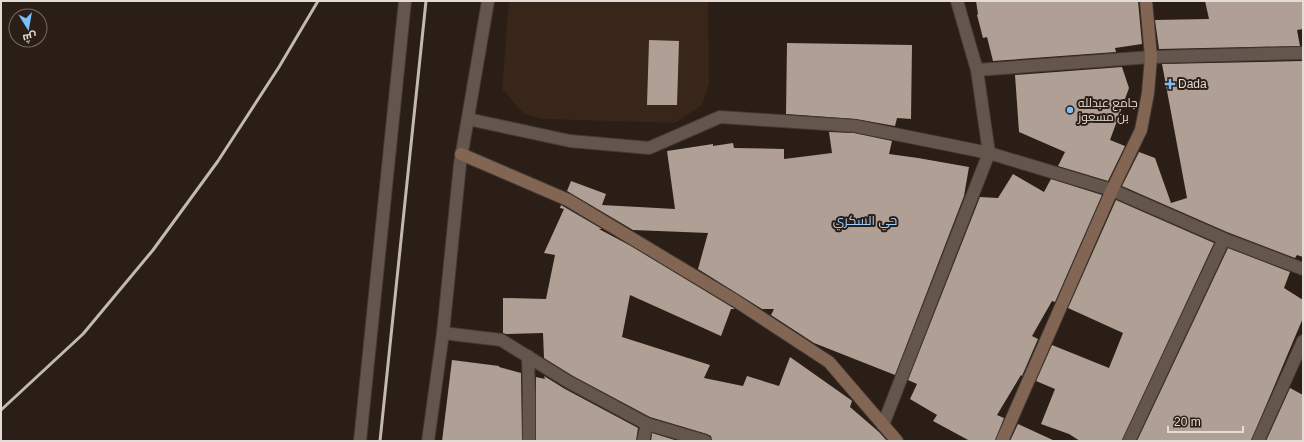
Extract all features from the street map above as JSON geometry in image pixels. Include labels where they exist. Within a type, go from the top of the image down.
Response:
[{"type":"street","points":[[360,441],[405,1]]},
{"type":"street","points":[[428,441],[443,333],[461,154],[488,1]]},
{"type":"street","points":[[883,425],[989,153],[977,70],[957,1]]},
{"type":"street","points":[[1002,441],[1112,190],[1141,130],[1148,93],[1151,57],[1146,1]]},
{"type":"street","points":[[977,70],[1151,57],[1303,53]]},
{"type":"street","points":[[468,119],[570,141],[648,148],[720,117],[854,126],[989,153],[1112,190],[1224,239],[1303,269]]},
{"type":"street","points":[[461,154],[568,200],[736,301],[829,362],[897,441]]},
{"type":"street","points":[[1129,441],[1224,239]]},
{"type":"street","points":[[443,333],[501,340],[569,382],[648,424],[705,441]]},
{"type":"street","points":[[1258,441],[1303,341]]},
{"type":"street","points":[[528,356],[529,441]]},
{"type":"street","points":[[643,441],[648,424]]},
{"type":"shaded area","points":[[509,1],[708,1],[709,83],[702,105],[675,123],[543,119],[524,114],[502,89]]},
{"type":"building","points":[[976,1],[1138,1],[1142,44],[1115,48],[1116,52],[993,61],[987,37],[983,38],[977,15]]},
{"type":"building","points":[[1205,1],[1303,1],[1303,29],[1297,30],[1300,46],[1159,49],[1155,20],[1209,19]]},
{"type":"building","points":[[649,40],[679,41],[677,105],[647,105]]},
{"type":"building","points":[[787,43],[912,45],[911,119],[897,118],[895,126],[856,119],[786,114]]},
{"type":"building","points":[[1302,61],[1303,257],[1297,255],[1295,258],[1227,232],[1122,186],[1139,152],[1155,158],[1171,203],[1187,198],[1162,64]]},
{"type":"building","name":"جامع عبدلله بن مسعوز","points":[[1122,67],[1129,88],[1110,140],[1125,146],[1108,181],[1058,166],[1065,152],[1019,132],[1015,75]]},
{"type":"building","points":[[829,132],[854,133],[892,141],[889,154],[969,167],[964,196],[895,375],[814,343],[771,315],[774,309],[762,309],[698,269],[708,233],[633,230],[567,191],[571,181],[606,194],[602,205],[675,209],[667,151],[713,144],[713,146],[733,143],[734,148],[784,149],[784,159],[832,153]]},
{"type":"building","points":[[1013,174],[1044,192],[1051,179],[1102,195],[1055,302],[1052,301],[1032,336],[1038,339],[1022,376],[1021,375],[997,415],[1004,418],[995,441],[970,441],[933,421],[937,415],[910,399],[917,384],[908,380],[980,197],[998,198]]},
{"type":"building","points":[[1116,200],[1214,243],[1122,441],[1080,441],[1069,434],[1041,424],[1055,389],[1036,381],[1052,345],[1109,368],[1123,333],[1068,308]]},
{"type":"building","points":[[561,205],[735,309],[731,309],[721,336],[630,295],[622,337],[710,365],[704,378],[743,386],[747,376],[779,386],[790,357],[851,400],[850,407],[879,432],[887,441],[712,441],[711,436],[707,434],[650,417],[573,376],[544,358],[543,333],[503,333],[503,298],[546,299],[555,255],[544,253],[564,209],[560,208]]},
{"type":"building","points":[[1228,248],[1290,272],[1284,288],[1303,300],[1303,318],[1251,441],[1137,441]]},
{"type":"building","points":[[452,360],[499,366],[521,373],[522,441],[442,441]]},
{"type":"building","points":[[544,376],[565,389],[638,428],[636,441],[536,441],[536,377],[545,379]]},
{"type":"building","points":[[1290,388],[1303,395],[1303,441],[1266,441]]},
{"type":"building","points":[[1018,424],[1055,441],[1010,441]]},
{"type":"building","points":[[652,433],[678,441],[651,441]]},
{"type":"railway","points":[[1,410],[83,334],[153,250],[218,161],[279,67],[318,1]]},
{"type":"railway","points":[[380,441],[426,1]]},
{"type":"place","name":"Dada","points":[[1170,84]]},
{"type":"place","name":"جامع عبدلله بن مسعوز","points":[[1070,110]]},
{"type":"district","name":"حي السكري","points":[[865,220]]}]
